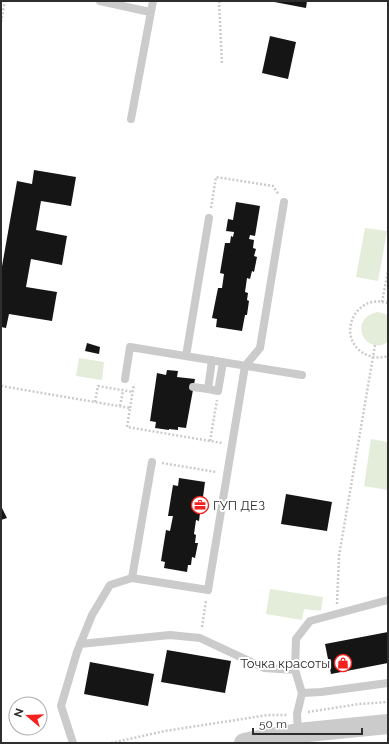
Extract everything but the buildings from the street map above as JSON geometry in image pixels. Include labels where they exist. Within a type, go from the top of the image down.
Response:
[{"type":"street","points":[[244,743],[298,724],[337,728],[388,724]]},
{"type":"lane","points":[[100,1],[150,12]]},
{"type":"lane","points":[[131,119],[153,1]]},
{"type":"lane","points":[[72,743],[61,706],[80,644],[92,615],[110,585],[132,578],[208,590],[245,366],[260,348],[284,202]]},
{"type":"lane","points":[[186,356],[209,218]]},
{"type":"lane","points":[[125,379],[130,347],[302,375]]},
{"type":"lane","points":[[208,389],[212,360]]},
{"type":"lane","points":[[193,387],[218,391],[223,362]]},
{"type":"lane","points":[[132,578],[152,462]]},
{"type":"lane","points":[[298,724],[302,693],[295,670],[296,639],[310,621],[388,600]]},
{"type":"lane","points":[[80,644],[170,635],[200,638],[264,668],[295,670]]},
{"type":"lane","points":[[302,693],[321,692],[388,683]]},
{"type":"path","points":[[1,22],[5,1]]},
{"type":"path","points":[[219,1],[222,64]]},
{"type":"path","points":[[209,218],[216,177],[272,186]]},
{"type":"path","points":[[382,302],[388,271]]},
{"type":"path","points":[[388,303],[370,302],[363,306],[355,314],[350,325],[352,341],[363,353],[378,358],[388,356]]},
{"type":"path","points":[[337,614],[339,556],[375,345]]},
{"type":"path","points":[[120,406],[125,379]]},
{"type":"path","points":[[1,386],[130,408],[127,428],[232,445]]},
{"type":"path","points":[[95,402],[98,386],[133,392]]},
{"type":"path","points":[[210,441],[218,391]]},
{"type":"path","points":[[152,462],[227,474]]},
{"type":"path","points":[[200,638],[208,590]]},
{"type":"path","points":[[111,743],[165,730],[268,715],[298,724],[359,704],[388,702]]},
{"type":"green space","points":[[365,228],[387,231],[378,281],[356,277]]},
{"type":"green space","points":[[377,312],[388,315],[388,342],[380,345],[372,345],[367,341],[361,329],[363,322],[368,316]]},
{"type":"green space","points":[[79,358],[104,362],[102,380],[76,376]]},
{"type":"green space","points":[[371,439],[388,442],[388,490],[364,486]]},
{"type":"green space","points":[[270,589],[323,597],[321,611],[304,609],[302,620],[266,614]]},
{"type":"place","name":"ГУП ДЕЗ","points":[[200,505]]},
{"type":"place","name":"Точка красоты","points":[[343,663]]}]
